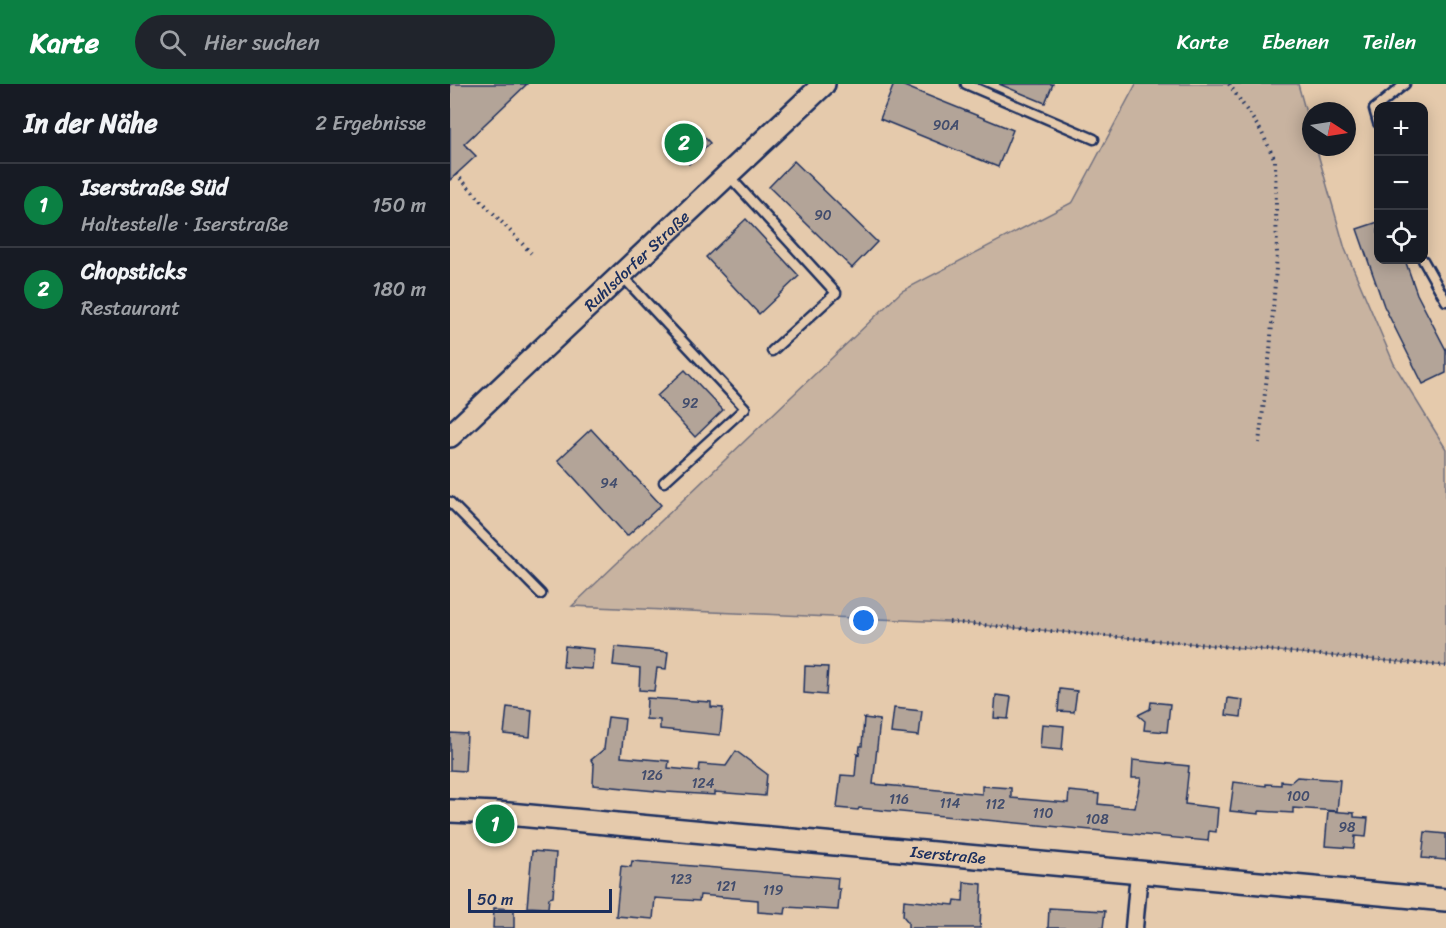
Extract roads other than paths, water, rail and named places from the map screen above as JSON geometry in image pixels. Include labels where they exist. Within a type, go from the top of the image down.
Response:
[{"type":"street","name":"Ruhlsdorfer Straße","points":[[450,436],[824,84]]},
{"type":"street","name":"Iserstraße","points":[[450,811],[497,813],[1446,900]]},
{"type":"street","points":[[1134,928],[1138,873]]},
{"type":"lane","points":[[1383,102],[1405,84]]},
{"type":"lane","points":[[971,85],[1094,139]]},
{"type":"lane","points":[[728,174],[836,293],[772,351]]},
{"type":"lane","points":[[1425,264],[1446,301]]},
{"type":"lane","points":[[621,275],[745,408],[664,482]]},
{"type":"lane","points":[[450,502],[541,594]]},
{"type":"place","name":"Chopsticks","points":[[684,143]]},
{"type":"place","name":"Iserstraße Süd","points":[[495,824]]}]
